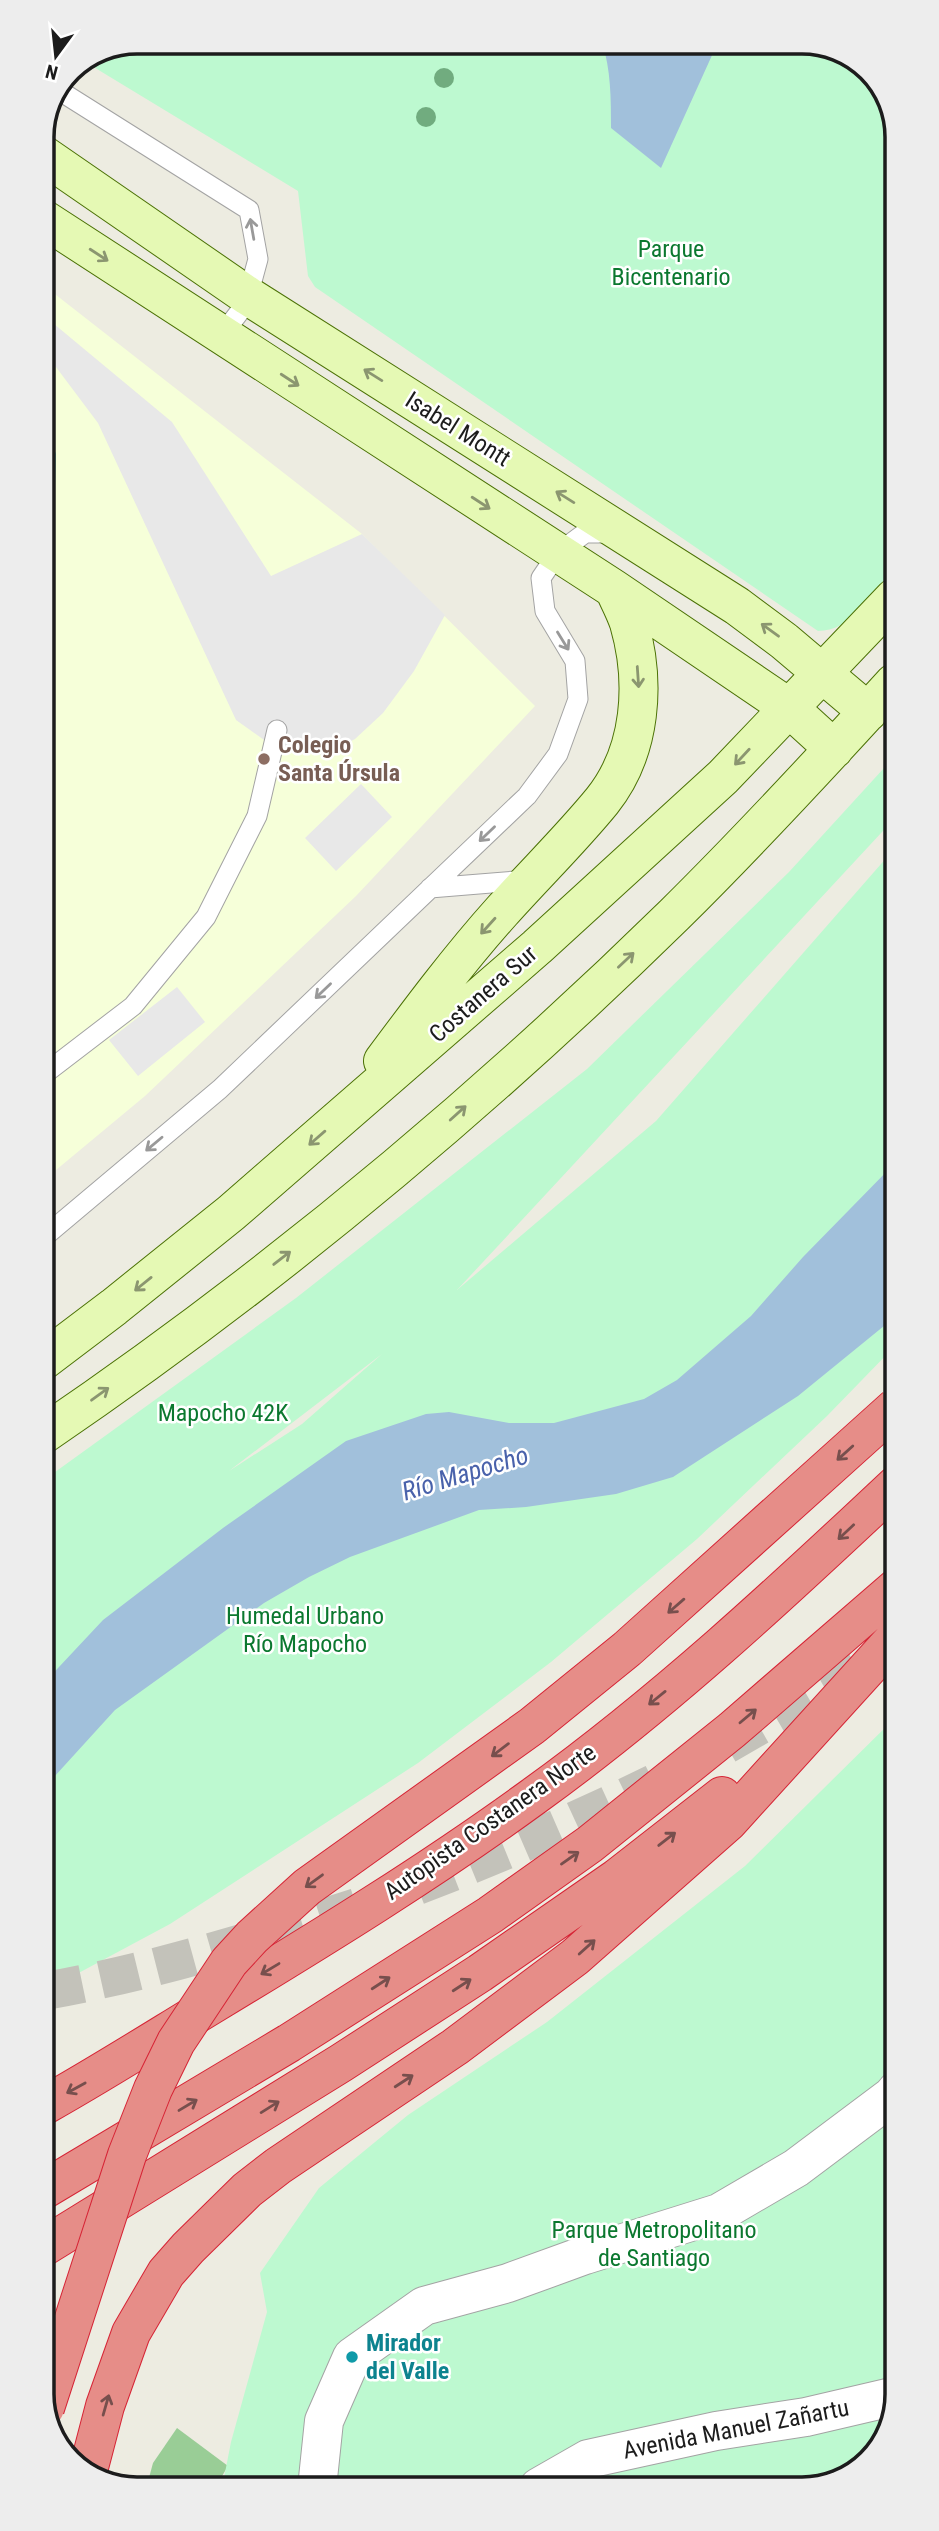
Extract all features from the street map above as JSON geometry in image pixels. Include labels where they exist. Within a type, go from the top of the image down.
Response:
[{"type":"highway","points":[[54,2380],[127,2155],[153,2089],[176,2042],[229,1962],[251,1937],[307,1886],[502,1748],[627,1649],[885,1417]]},
{"type":"highway","name":"Autopista Costanera Norte","points":[[54,2100],[306,1947],[535,1796],[757,1615],[885,1495]]},
{"type":"highway","points":[[54,2184],[207,2093],[523,1891],[590,1844],[732,1730],[885,1598]]},
{"type":"highway","points":[[90,2462],[105,2406],[131,2333],[166,2273],[188,2248],[247,2190],[278,2166],[455,2047],[576,1957],[728,1822],[885,1650]]},
{"type":"highway","points":[[54,2240],[341,2063],[480,1973],[617,1878],[819,1720]]},
{"type":"main road","name":"Isabel Montt","points":[[54,162],[248,296],[737,606],[868,712]]},
{"type":"main road","name":"Isabel Montt","points":[[54,226],[614,589],[788,707],[834,749]]},
{"type":"main road","points":[[345,1114],[458,960],[604,799],[627,758],[633,738],[639,688],[636,654],[628,621],[614,589]]},
{"type":"main road","name":"Costanera Sur","points":[[54,1352],[231,1213],[537,947],[723,777],[885,607]]},
{"type":"main road","points":[[54,1427],[200,1322],[323,1226],[443,1126],[560,1023],[673,915],[885,693]]},
{"type":"street","points":[[318,2477],[324,2421],[352,2357],[424,2306],[508,2283],[584,2255],[719,2213],[796,2168],[885,2101]]},
{"type":"street","name":"Avenida Manuel Zañartu","points":[[557,2477],[588,2459],[716,2431],[806,2417],[884,2399]]},
{"type":"lane","points":[[66,95],[249,210],[258,260],[248,296],[230,323],[218,334]]},
{"type":"lane","points":[[54,1229],[220,1089],[527,796],[558,754],[578,699],[575,661],[545,611],[541,578],[558,553],[584,533],[622,534]]},
{"type":"lane","points":[[54,1067],[134,1006],[206,917],[257,816],[277,730]]},
{"type":"lane","points":[[430,888],[529,880]]},
{"type":"shaded area","name":"Colegio Santa Úrsula","points":[[54,293],[362,534],[535,706],[356,896],[145,1096],[54,1172]]},
{"type":"shaded area","points":[[54,324],[172,422],[271,576],[362,534],[445,615],[414,671],[383,713],[355,739],[324,755],[278,750],[236,720],[98,423],[56,367]]},
{"type":"shaded area","points":[[54,449],[56,454],[54,517]]},
{"type":"shaded area","points":[[361,784],[392,817],[336,871],[305,838]]},
{"type":"shaded area","points":[[177,987],[205,1022],[138,1076],[109,1040]]},
{"type":"green space","name":"Parque Bicentenario","points":[[137,54],[807,54],[843,65],[871,91],[882,116],[885,137],[885,585],[851,619],[830,629],[818,631],[315,287],[308,276],[298,191],[93,67],[121,56]]},
{"type":"green space","name":"Humedal Urbano Río Mapocho","points":[[885,767],[885,829],[457,1290],[656,1121],[885,859],[885,1356],[827,1416],[697,1539],[551,1662],[418,1763],[170,1924],[54,1986],[54,1473],[296,1298],[587,1069],[789,872]],"holes":[[[382,1354],[302,1424],[229,1471]]]},
{"type":"green space","name":"Parque Metropolitano de Santiago","points":[[885,1728],[885,2394],[880,2420],[868,2444],[848,2463],[823,2474],[802,2477],[224,2477],[231,2442],[267,2312],[260,2273],[319,2188],[408,2115],[547,2022],[745,1866]]},
{"type":"green space","points":[[177,2428],[228,2466],[222,2477],[149,2477],[153,2463]]},
{"type":"water","points":[[605,54],[713,54],[661,168],[611,128],[609,74]]},
{"type":"water","name":"Río Mapocho","points":[[885,1173],[885,1325],[798,1396],[673,1477],[616,1494],[526,1507],[479,1510],[350,1557],[309,1577],[264,1603],[115,1710],[54,1777],[54,1672],[103,1620],[223,1528],[346,1441],[426,1414],[449,1412],[509,1423],[554,1423],[644,1399],[677,1380],[751,1316],[803,1257]]},
{"type":"tunnel","points":[[726,1745],[865,1665]]},
{"type":"tunnel","points":[[417,1886],[537,1837],[654,1783]]},
{"type":"tunnel","points":[[54,1989],[124,1975],[202,1954],[357,1907]]},
{"type":"place","name":"Colegio Santa Úrsula","points":[[264,759]]},
{"type":"place","name":"Mirador del Valle","points":[[352,2357]]},
{"type":"park label","name":"Mapocho 42K","points":[[223,1413]]}]
